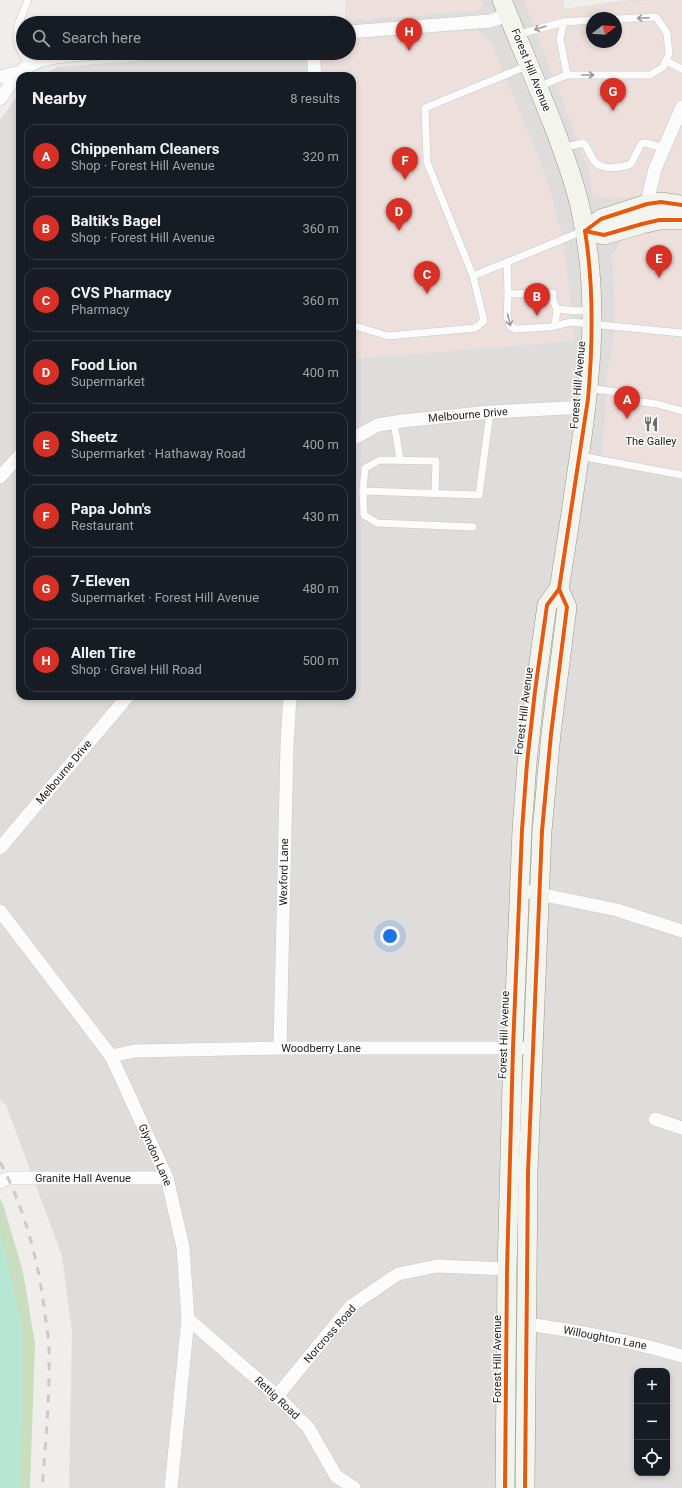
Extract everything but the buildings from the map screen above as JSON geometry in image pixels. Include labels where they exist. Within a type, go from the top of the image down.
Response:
[{"type":"main road","name":"Forest Hill Avenue","points":[[505,8],[562,148],[580,206],[585,230],[590,270],[592,317],[587,407],[559,589],[547,605],[527,763],[513,1048],[507,1269],[506,1488]]},
{"type":"main road","points":[[585,230],[601,219],[647,204],[661,202],[682,205]]},
{"type":"main road","points":[[585,230],[604,235],[660,220],[682,220]]},
{"type":"main road","name":"Forest Hill Avenue","points":[[525,1488],[528,1172],[532,1048],[546,784],[566,606],[559,589]]},
{"type":"street","points":[[356,31],[490,21],[505,8]]},
{"type":"street","points":[[0,77],[25,69],[37,61],[42,60]]},
{"type":"street","points":[[314,60],[315,72]]},
{"type":"street","points":[[0,99],[16,80]]},
{"type":"street","points":[[642,224],[655,169],[682,108]]},
{"type":"street","name":"Melbourne Drive","points":[[356,437],[378,425],[394,422],[490,412],[587,407]]},
{"type":"street","points":[[0,477],[16,459]]},
{"type":"street","name":"Melbourne Drive","points":[[0,848],[125,700]]},
{"type":"street","name":"Wexford Lane","points":[[280,1048],[287,744],[290,700]]},
{"type":"street","points":[[520,890],[616,910],[682,931]]},
{"type":"street","points":[[0,900],[1,912]]},
{"type":"street","name":"Glyndon Lane","points":[[1,912],[111,1056],[167,1178],[183,1247],[188,1319],[171,1488]]},
{"type":"street","name":"Woodberry Lane","points":[[111,1056],[136,1051],[280,1048],[532,1048]]},
{"type":"street","points":[[655,1120],[682,1128]]},
{"type":"street","name":"Granite Hall Avenue","points":[[0,1182],[8,1178],[167,1178]]},
{"type":"street","name":"Norcross Road","points":[[277,1396],[351,1306],[398,1274],[437,1266],[507,1269]]},
{"type":"street","name":"Rettig Road","points":[[188,1319],[277,1396],[308,1427],[336,1476],[354,1488]]},
{"type":"street","name":"Willoughton Lane","points":[[526,1324],[602,1336],[656,1348],[682,1356]]},
{"type":"lane","points":[[22,16],[28,0]]},
{"type":"lane","points":[[538,88],[567,75],[650,75],[663,67],[669,54],[667,33],[656,17],[622,19]]},
{"type":"lane","points":[[516,35],[564,22],[586,20]]},
{"type":"lane","points":[[564,22],[560,38],[567,75]]},
{"type":"lane","points":[[22,60],[25,69]]},
{"type":"lane","points":[[666,61],[682,69]]},
{"type":"lane","points":[[356,326],[388,336],[475,328],[484,321],[473,276],[427,162],[425,108],[529,65]]},
{"type":"lane","points":[[562,148],[582,142],[590,151],[594,161],[606,168],[624,167],[631,164],[641,144],[645,143],[664,148]]},
{"type":"lane","points":[[473,276],[585,230]]},
{"type":"lane","points":[[507,262],[507,317],[510,326],[516,329],[528,329],[555,326],[592,317]]},
{"type":"lane","points":[[508,294],[552,293],[553,301],[557,309],[555,326]]},
{"type":"lane","points":[[557,309],[576,311],[592,317],[682,333]]},
{"type":"lane","points":[[589,388],[616,392],[620,399],[656,404],[682,411]]},
{"type":"lane","points":[[363,491],[479,494],[490,412]]},
{"type":"lane","points":[[394,422],[400,460]]},
{"type":"lane","points":[[579,456],[682,475]]},
{"type":"lane","points":[[435,493],[436,461],[380,460],[365,468],[363,491],[364,515],[377,523],[473,527]]},
{"type":"shaded area","points":[[345,0],[564,0],[564,9],[629,0],[682,0],[682,1488],[69,1488],[72,1333],[62,1256],[6,1105],[0,1099],[0,120],[16,98],[16,700],[356,700],[356,72],[48,72],[57,67],[145,60],[356,60],[356,16],[345,16]]},
{"type":"shaded area","points":[[345,0],[481,0],[483,5],[479,11],[356,20],[356,16],[345,16]]},
{"type":"shaded area","points":[[524,0],[564,0],[564,9],[629,1],[682,0],[682,200],[654,195],[610,199],[593,197],[590,174]]},
{"type":"shaded area","points":[[476,30],[492,45],[542,166],[551,194],[561,232],[567,271],[574,341],[356,359],[356,72],[322,72],[321,60],[356,60],[356,39]]},
{"type":"shaded area","points":[[682,224],[682,472],[602,458],[608,366],[613,343],[615,307],[612,256],[620,242],[627,236]]},
{"type":"green space","points":[[0,1198],[23,1272],[35,1344],[30,1488],[19,1488],[0,1454]]},
{"type":"green space","points":[[0,1230],[22,1327],[20,1488],[0,1488]]},
{"type":"railway","points":[[0,1162],[17,1198],[30,1237],[39,1276],[47,1327],[49,1346],[49,1381],[42,1488]]},
{"type":"cycle path","points":[[585,231],[601,219],[647,204],[661,202],[682,205]]},
{"type":"cycle path","points":[[585,231],[604,235],[659,220],[682,220]]},
{"type":"cycle path","points":[[505,1488],[507,1269],[513,1048],[522,830],[527,763],[547,605],[559,589],[588,399],[592,315],[590,273],[585,231]]},
{"type":"cycle path","points":[[525,1488],[528,1172],[542,831],[551,734],[567,607],[559,589]]},
{"type":"place","name":"Allen Tire","points":[[409,51]]},
{"type":"place","name":"7-Eleven","points":[[613,111]]},
{"type":"place","name":"Papa John's","points":[[405,180]]},
{"type":"place","name":"Food Lion","points":[[399,231]]},
{"type":"place","name":"Sheetz","points":[[659,278]]},
{"type":"place","name":"CVS Pharmacy","points":[[427,294]]},
{"type":"place","name":"Baltik's Bagel","points":[[537,316]]},
{"type":"place","name":"Chippenham Cleaners","points":[[627,419]]},
{"type":"place","name":"The Galley","points":[[651,424]]}]
